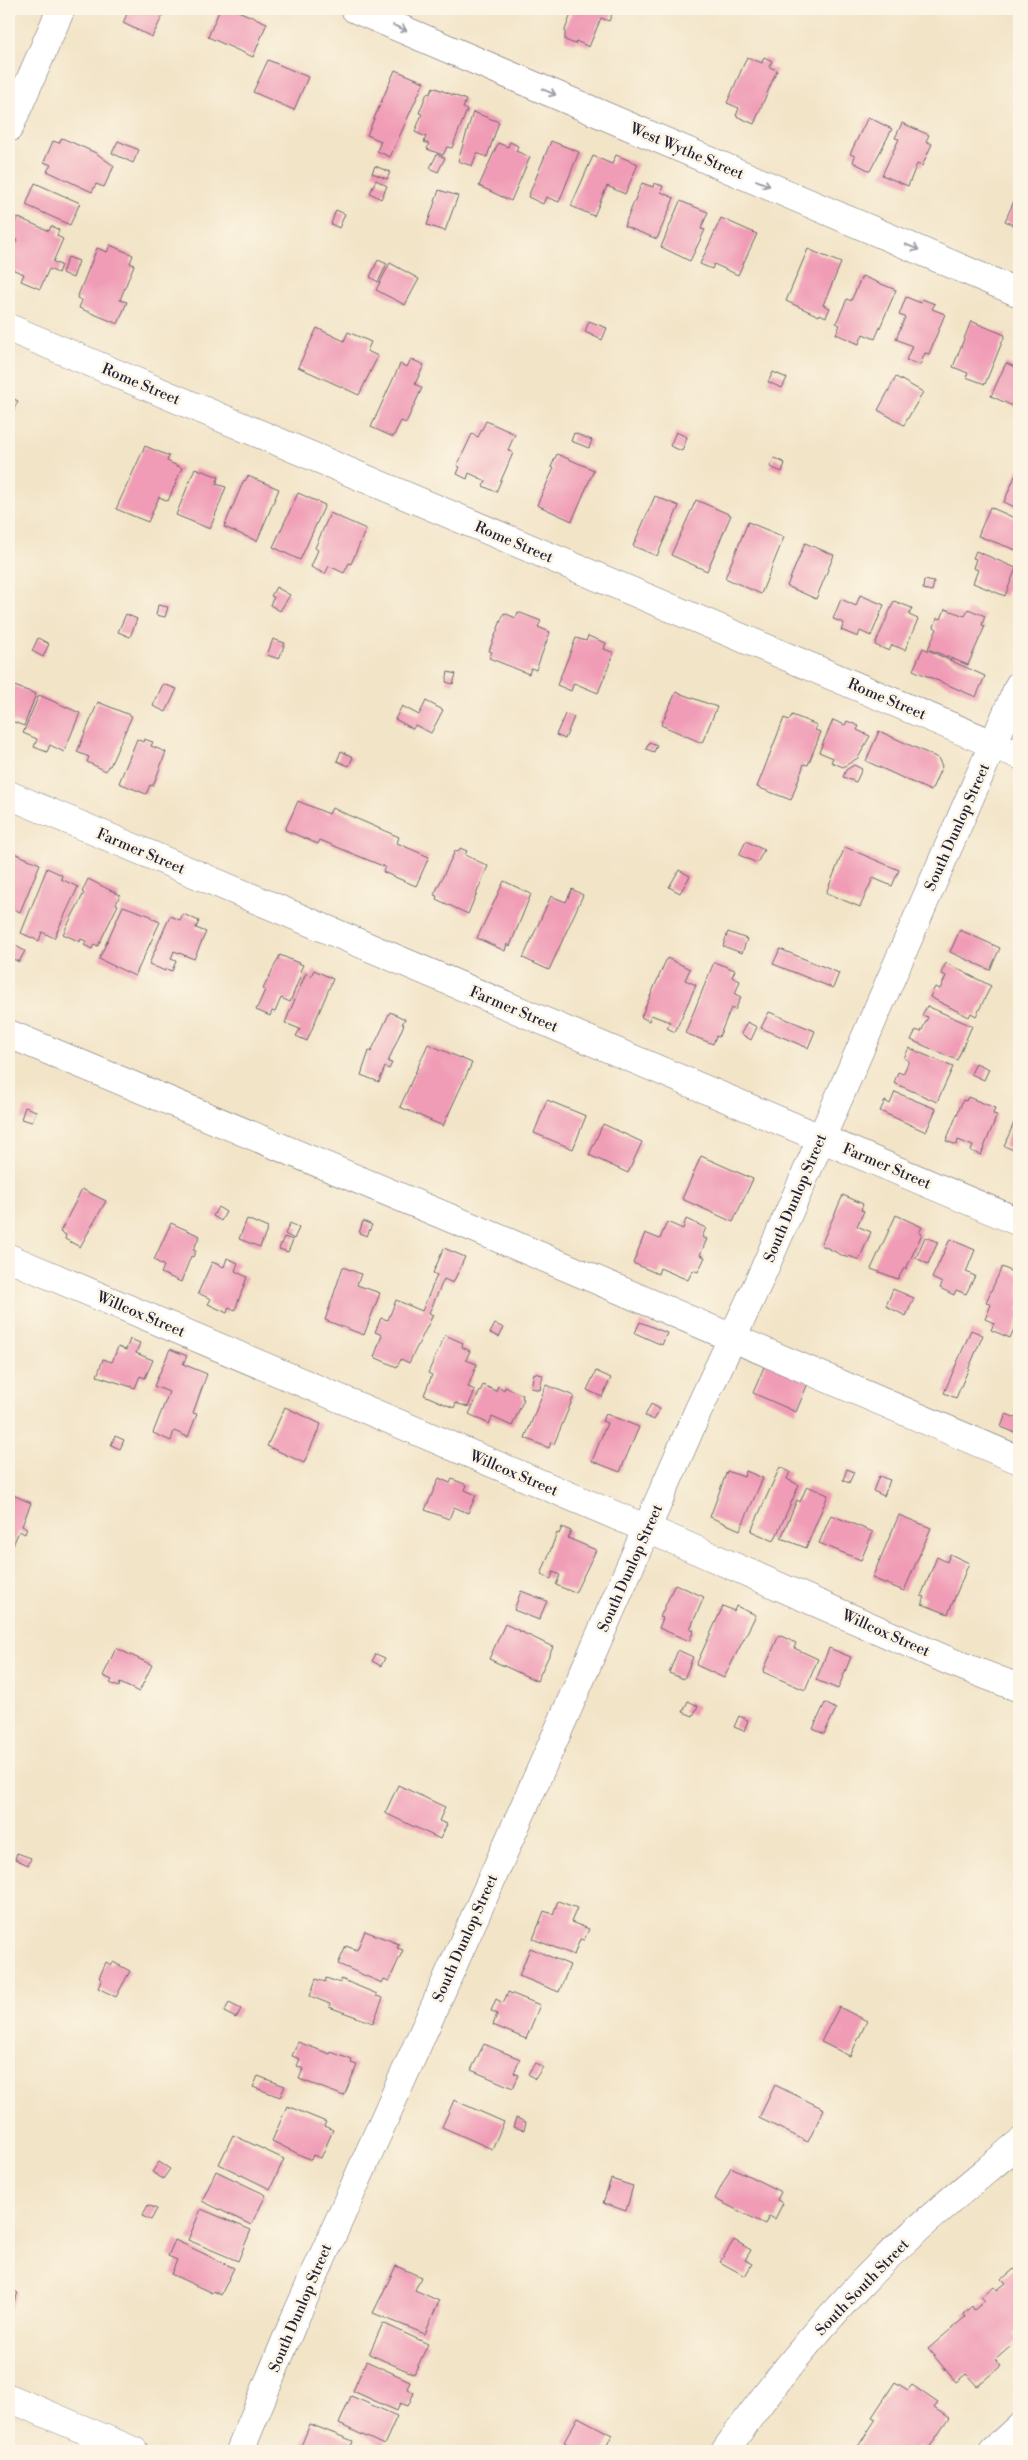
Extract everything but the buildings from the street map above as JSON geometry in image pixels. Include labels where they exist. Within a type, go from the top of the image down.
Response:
[{"type":"street","points":[[9,128],[62,9]]},
{"type":"street","name":"West Wythe Street","points":[[355,9],[1019,293]]},
{"type":"street","name":"Rome Street","points":[[9,328],[1019,754]]},
{"type":"street","name":"South Dunlop Street","points":[[240,2451],[292,2325],[732,1338],[1019,685]]},
{"type":"street","name":"Farmer Street","points":[[9,794],[1019,1222]]},
{"type":"street","points":[[9,1034],[498,1238],[1019,1460]]},
{"type":"street","name":"Willcox Street","points":[[9,1258],[646,1531],[678,1542],[949,1661],[1019,1688]]},
{"type":"street","name":"South South Street","points":[[726,2451],[760,2400],[829,2318],[883,2261],[1019,2143]]},
{"type":"street","points":[[9,2398],[134,2451]]},
{"type":"street","points":[[993,2451],[1019,2427]]}]
